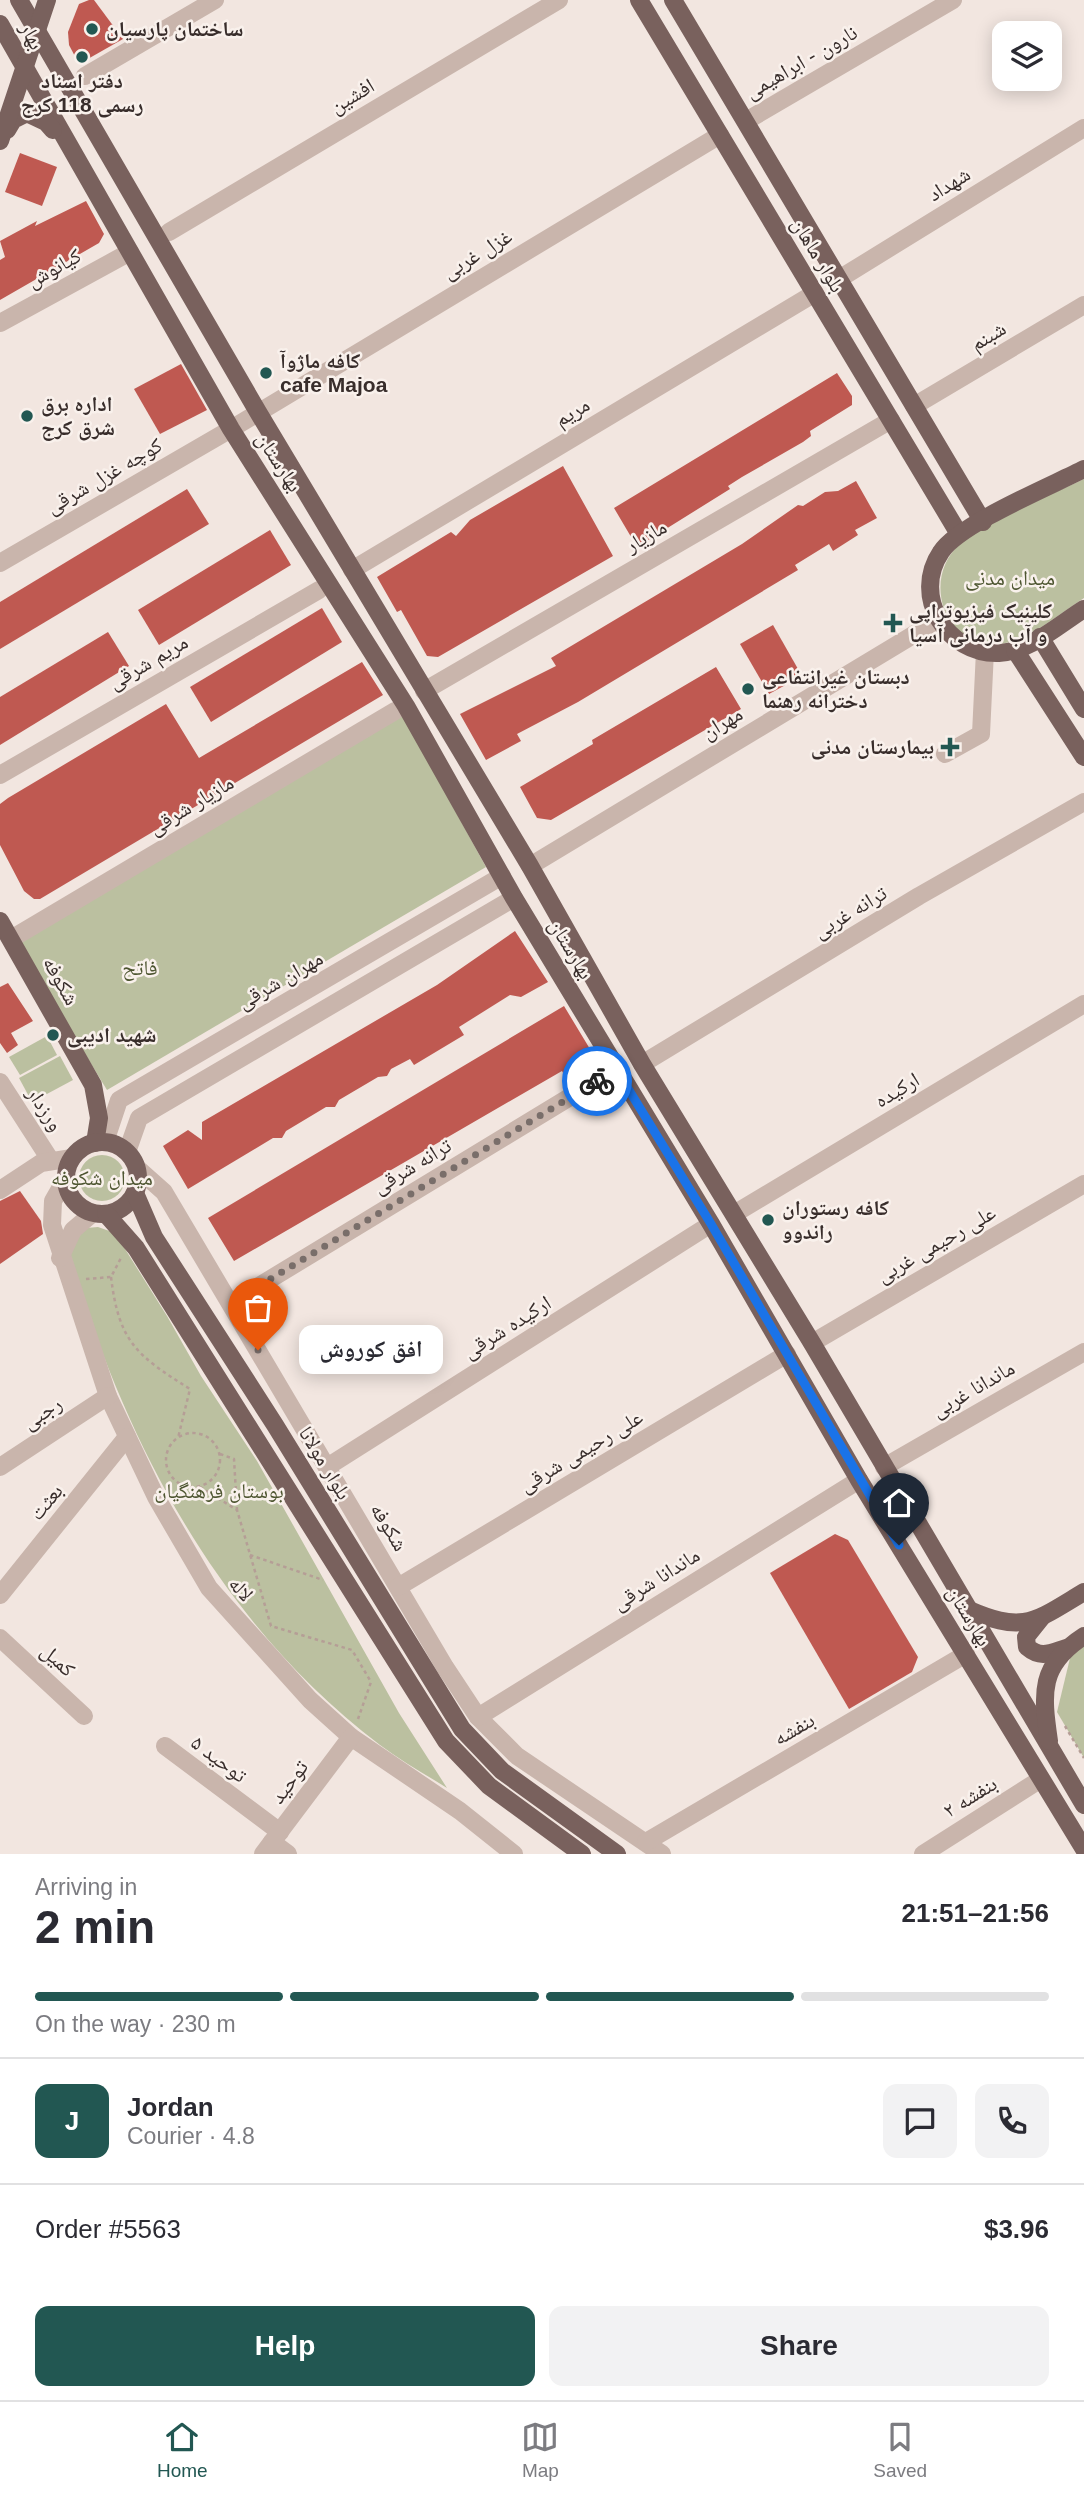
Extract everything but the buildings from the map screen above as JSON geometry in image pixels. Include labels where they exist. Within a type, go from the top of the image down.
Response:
[{"type":"main road","points":[[1,33],[13,0]]},
{"type":"main road","name":"بهار","points":[[19,0],[37,33]]},
{"type":"main road","points":[[0,141],[47,0]]},
{"type":"main road","name":"بلوار ماهان","points":[[639,0],[959,534]]},
{"type":"main road","name":"بلوار ماهان","points":[[673,0],[983,522]]},
{"type":"main road","name":"بهار","points":[[1,33],[23,69]]},
{"type":"main road","name":"بهارستان","points":[[37,33],[258,412],[530,866],[642,1065],[812,1343],[1084,1805]]},
{"type":"main road","name":"بهارستان","points":[[23,69],[232,429],[406,706],[514,898],[711,1224],[859,1480],[1084,1849]]},
{"type":"main road","points":[[0,141],[13,120],[27,113],[46,122],[69,148]]},
{"type":"main road","points":[[1084,469],[959,534],[942,551],[931,573],[930,597],[938,620],[953,639],[975,650],[985,651],[1015,650],[1084,609]]},
{"type":"main road","points":[[1040,637],[1084,709]]},
{"type":"main road","points":[[1015,650],[1084,757]]},
{"type":"main road","name":"شکوفه","points":[[0,921],[93,1085],[100,1142]]},
{"type":"main road","points":[[100,1214],[126,1205],[135,1193],[132,1160],[100,1142],[86,1146],[72,1158],[65,1180],[74,1201],[100,1214],[130,1240],[446,1741],[489,1786],[582,1854]]},
{"type":"main road","name":"بلوار مولانا","points":[[135,1193],[154,1237],[275,1425],[462,1730],[502,1771],[617,1854]]},
{"type":"main road","points":[[967,1609],[999,1623],[1013,1624],[1042,1617],[1084,1592]]},
{"type":"main road","points":[[1042,1617],[1026,1637],[1027,1647],[1036,1655],[1043,1656],[1066,1648],[1084,1636]]},
{"type":"main road","points":[[1050,1751],[1043,1704],[1044,1686],[1049,1671],[1066,1648]]},
{"type":"street","points":[[85,76],[215,0]]},
{"type":"street","name":"افشین","points":[[169,232],[559,0]]},
{"type":"street","name":"نارون - ابراهیمی","points":[[746,121],[953,0]]},
{"type":"street","name":"شهداد","points":[[839,279],[1084,128]]},
{"type":"street","name":"غزل غربی","points":[[232,429],[720,135]]},
{"type":"street","name":"کیانوش","points":[[0,323],[130,252]]},
{"type":"street","name":"مریم","points":[[352,570],[814,293]]},
{"type":"street","name":"شبنم","points":[[914,406],[1084,305]]},
{"type":"street","name":"مازیار","points":[[424,691],[891,420]]},
{"type":"street","name":"کوچه غزل شرقی","points":[[0,563],[232,429]]},
{"type":"street","name":"مریم شرقی","points":[[0,775],[319,590]]},
{"type":"street","name":"مهران","points":[[530,866],[938,620]]},
{"type":"street","points":[[945,754],[981,734],[985,651]]},
{"type":"street","name":"مازیار شرقی","points":[[11,939],[395,711]]},
{"type":"street","name":"ترانه غربی","points":[[642,1065],[919,896],[1084,802]]},
{"type":"street","name":"مهران شرقی","points":[[100,1142],[119,1100],[502,876]]},
{"type":"street","points":[[132,1160],[139,1118],[514,898]]},
{"type":"street","name":"ارکیده","points":[[734,1214],[1084,1004]]},
{"type":"street","name":"ترانه شرقی","points":[[231,1303],[616,1069]]},
{"type":"street","name":"ورزدار","points":[[0,1082],[51,1161]]},
{"type":"street","points":[[0,1190],[41,1163],[72,1158]]},
{"type":"street","name":"شکوفه","points":[[132,1160],[164,1192],[478,1717],[517,1756],[662,1854]]},
{"type":"street","name":"لاله","points":[[65,1180],[53,1201],[51,1213],[63,1267],[108,1396],[156,1497],[209,1588],[310,1700],[351,1737],[460,1811],[514,1854]]},
{"type":"street","name":"علی رحیمی غربی","points":[[812,1343],[1084,1184]]},
{"type":"street","points":[[63,1267],[73,1230],[100,1214]]},
{"type":"street","name":"ارکیده شرقی","points":[[327,1467],[711,1224]]},
{"type":"street","name":"ماندانا غربی","points":[[884,1467],[1084,1352]]},
{"type":"street","name":"علی رحیمی شرقی","points":[[398,1587],[787,1354]]},
{"type":"street","name":"رجبی","points":[[0,1467],[108,1396]]},
{"type":"street","name":"بعثت","points":[[0,1595],[127,1437]]},
{"type":"street","name":"ماندانا شرقی","points":[[478,1717],[859,1480]]},
{"type":"street","name":"کمیل","points":[[0,1637],[85,1716]]},
{"type":"street","name":"بنفشه","points":[[646,1843],[966,1654]]},
{"type":"street","name":"توحید","points":[[272,1843],[351,1737]]},
{"type":"street","name":"توحید ۵","points":[[165,1746],[272,1843],[288,1854]]},
{"type":"street","name":"بنفشه ۲","points":[[923,1854],[1041,1779]]},
{"type":"path","points":[[130,1240],[111,1277],[114,1304],[124,1330],[141,1357],[190,1388],[178,1438]]},
{"type":"path","points":[[63,1267],[92,1280],[111,1277]]},
{"type":"path","points":[[200,1487],[217,1474],[220,1454],[216,1444],[198,1433],[178,1438],[170,1446],[167,1466],[179,1483],[200,1487],[237,1510]]},
{"type":"path","points":[[220,1454],[234,1459],[237,1510],[271,1626],[352,1650],[370,1682],[351,1737]]},
{"type":"path","points":[[250,1555],[350,1589]]},
{"type":"path","points":[[1064,1724],[1084,1758]]},
{"type":"green space","name":"میدان مدنی","points":[[1084,479],[1084,598],[1044,625],[1011,641],[1000,644],[981,643],[965,637],[953,625],[944,610],[942,575],[948,558],[961,543],[987,525]]},
{"type":"green space","name":"فاتح","points":[[402,714],[486,867],[107,1090],[15,939]]},
{"type":"green space","points":[[47,1036],[57,1055],[20,1075],[9,1057]]},
{"type":"green space","points":[[60,1056],[73,1080],[32,1102],[19,1078]]},
{"type":"green space","name":"میدان شکوفه","points":[[102,1155],[118,1162],[125,1178],[118,1194],[102,1201],[86,1194],[79,1178],[86,1162]]},
{"type":"green space","name":"بوستان فرهنگیان","points":[[98,1227],[115,1233],[167,1316],[201,1376],[257,1461],[399,1713],[447,1788],[380,1745],[322,1696],[271,1643],[225,1585],[184,1523],[149,1458],[118,1391],[68,1250],[86,1228]]},
{"type":"green space","points":[[1084,1646],[1084,1758],[1057,1712],[1071,1654]]},
{"type":"way so far","points":[[258,1350],[231,1303],[597,1081]]},
{"type":"place","name":"ساختمان پارسیان","points":[[92,29]]},
{"type":"place","name":"دفتر اسناد رسمی 118 کرج","points":[[82,57]]},
{"type":"place","name":"کافه ماژوآ cafe Majoa","points":[[266,373]]},
{"type":"place","name":"اداره برق شرق کرج","points":[[27,416]]},
{"type":"place","name":"کلینیک فیزیوتراپی و آب درمانی آسیا","points":[[893,623]]},
{"type":"place","name":"دبستان غیرانتفاعی دخترانه رهنما","points":[[748,689]]},
{"type":"place","name":"بیمارستان مدنی","points":[[950,747]]},
{"type":"place","name":"شهید ادیبی","points":[[53,1035]]},
{"type":"place","name":"کافه رستوران راندوو","points":[[768,1220]]},
{"type":"place","name":"افق کوروش","points":[[258,1350]]},
{"type":"route","points":[[597,1081],[616,1069],[711,1224],[899,1545]]}]
